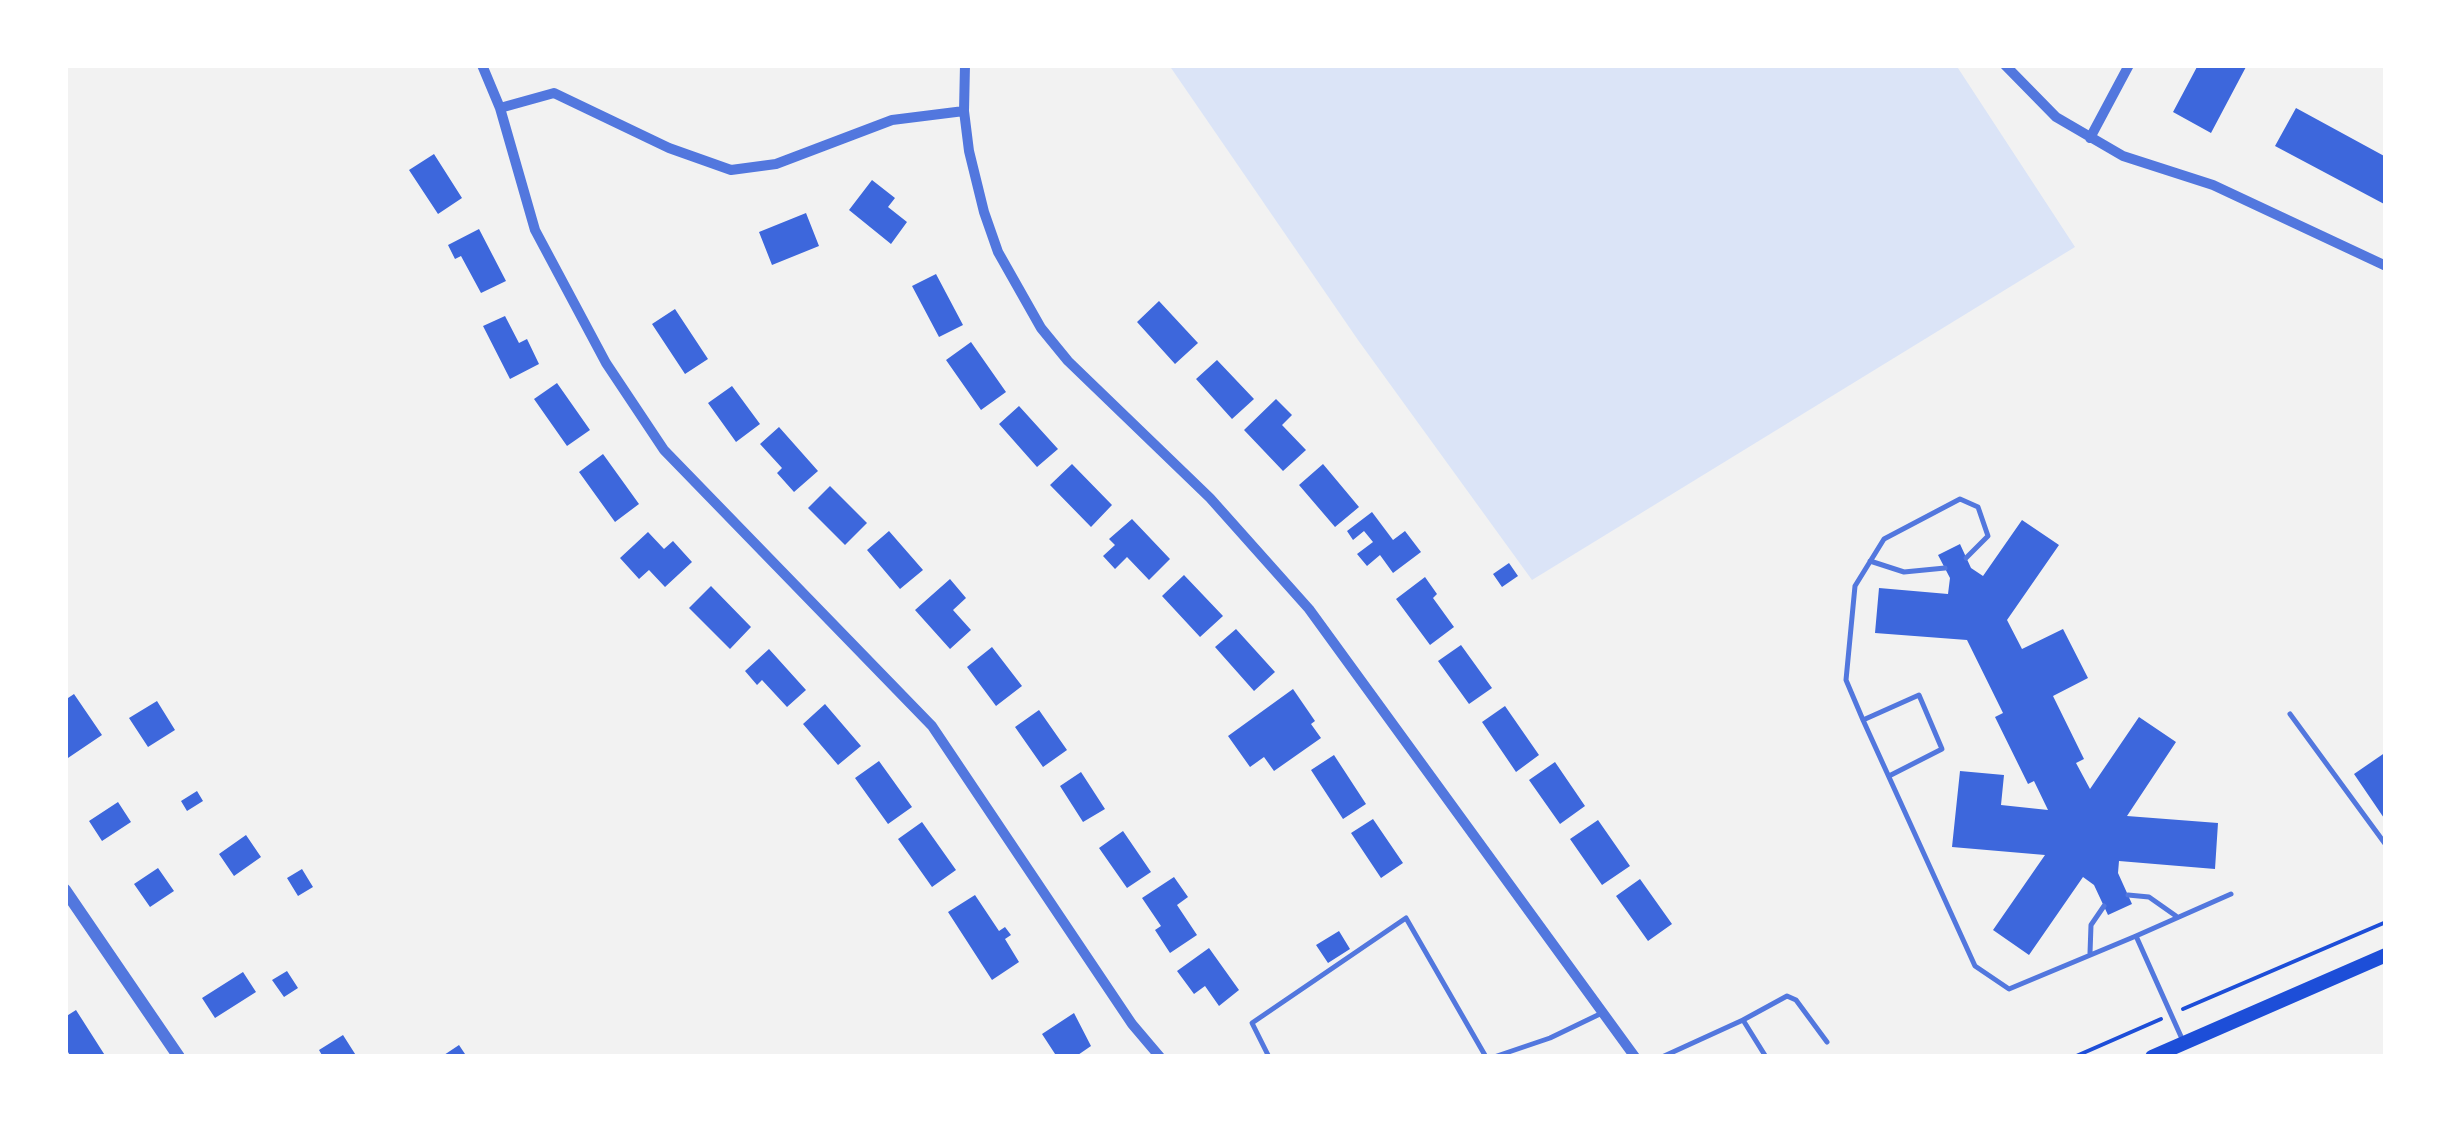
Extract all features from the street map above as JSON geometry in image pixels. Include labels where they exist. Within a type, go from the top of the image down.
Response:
[{"type":"main road","points":[[2152,1057],[2386,955]]},
{"type":"street","points":[[482,65],[500,108],[535,230],[606,363],[664,450],[932,726],[1132,1024],[1160,1057]]},
{"type":"street","points":[[965,65],[964,110],[969,151],[984,212],[998,252],[1041,328],[1068,360],[1210,498],[1308,609],[1634,1057]]},
{"type":"street","points":[[2005,65],[2056,117],[2122,156],[2250,201],[2386,266]]},
{"type":"street","points":[[2090,138],[2129,65]]},
{"type":"street","points":[[500,108],[554,93],[669,148],[731,170],[776,164],[892,120],[964,110]]},
{"type":"street","points":[[65,890],[179,1057]]},
{"type":"lane","points":[[1966,558],[1988,536],[1978,507],[1960,500],[1884,539],[1854,586],[1846,680],[1975,966],[2009,989],[2231,894]]},
{"type":"lane","points":[[1870,561],[1904,572],[1945,568]]},
{"type":"lane","points":[[1863,720],[1919,695],[1942,749],[1889,776]]},
{"type":"lane","points":[[2290,714],[2386,845]]},
{"type":"lane","points":[[2128,895],[2149,897],[2176,916]]},
{"type":"lane","points":[[2090,953],[2091,924],[2104,906]]},
{"type":"lane","points":[[1269,1057],[1252,1023],[1406,918],[1486,1057]]},
{"type":"lane","points":[[2136,936],[2184,1044]]},
{"type":"lane","points":[[1662,1057],[1788,996],[1796,1000],[1827,1042]]},
{"type":"lane","points":[[1494,1057],[1550,1038],[1602,1012]]},
{"type":"lane","points":[[1743,1020],[1766,1057]]},
{"type":"path","points":[[2074,1057],[2386,922]]},
{"type":"shaded area","points":[[1169,65],[1956,65],[2075,247],[1532,580],[1358,340]]},
{"type":"building","points":[[2198,65],[2247,65],[2211,133],[2173,112]]},
{"type":"building","points":[[2296,108],[2386,157],[2386,205],[2275,146]]},
{"type":"building","points":[[434,154],[462,198],[438,214],[409,170]]},
{"type":"building","points":[[872,180],[895,198],[888,207],[907,222],[891,244],[849,210]]},
{"type":"building","points":[[806,213],[819,246],[772,265],[759,232]]},
{"type":"building","points":[[479,229],[506,281],[481,293],[461,256],[455,259],[448,245]]},
{"type":"building","points":[[936,274],[963,325],[939,337],[912,286]]},
{"type":"building","points":[[1159,301],[1198,343],[1175,364],[1137,322]]},
{"type":"building","points":[[675,309],[708,359],[685,374],[652,324]]},
{"type":"building","points":[[505,316],[519,343],[527,339],[539,364],[510,379],[483,326]]},
{"type":"building","points":[[971,342],[1006,392],[981,410],[946,360]]},
{"type":"building","points":[[1217,360],[1254,399],[1232,419],[1196,379]]},
{"type":"building","points":[[557,383],[590,430],[567,446],[534,399]]},
{"type":"building","points":[[732,386],[760,424],[736,442],[708,403]]},
{"type":"building","points":[[1276,399],[1292,415],[1282,425],[1306,450],[1283,471],[1244,430]]},
{"type":"building","points":[[1019,406],[1058,449],[1037,467],[999,424]]},
{"type":"building","points":[[779,427],[818,471],[794,492],[777,473],[782,468],[760,444]]},
{"type":"building","points":[[603,454],[639,504],[615,522],[579,472]]},
{"type":"building","points":[[1072,464],[1112,505],[1091,527],[1050,485]]},
{"type":"building","points":[[1323,464],[1359,507],[1335,527],[1299,485]]},
{"type":"building","points":[[830,486],[867,523],[845,545],[808,508]]},
{"type":"building","points":[[1372,512],[1393,540],[1405,531],[1421,552],[1393,573],[1380,555],[1367,566],[1357,554],[1373,542],[1364,531],[1353,540],[1347,531]]},
{"type":"building","points":[[1132,519],[1170,559],[1149,580],[1127,557],[1115,569],[1103,556],[1115,545],[1109,539]]},
{"type":"building","points":[[2022,520],[2059,545],[2007,620],[2022,649],[2063,629],[2088,678],[2053,696],[2084,759],[2076,763],[2090,789],[2139,717],[2176,742],[2127,816],[2218,823],[2215,869],[2119,861],[2118,873],[2132,904],[2108,915],[2094,885],[2083,877],[2029,955],[1993,930],[2045,855],[1952,847],[1960,771],[2004,775],[2001,805],[2048,810],[2034,781],[2028,784],[1995,717],[2003,713],[1967,640],[1875,633],[1879,588],[1948,594],[1950,578],[1938,555],[1960,544],[1971,568],[1983,576]]},
{"type":"building","points":[[889,531],[923,570],[900,589],[867,550]]},
{"type":"building","points":[[648,532],[664,549],[673,541],[692,562],[665,587],[649,570],[639,579],[620,558]]},
{"type":"building","points":[[1509,563],[1518,576],[1502,587],[1493,574]]},
{"type":"building","points":[[1184,575],[1223,616],[1200,637],[1162,596]]},
{"type":"building","points":[[1425,577],[1437,594],[1433,598],[1454,627],[1430,645],[1396,599]]},
{"type":"building","points":[[950,579],[966,598],[953,610],[971,630],[950,649],[915,610]]},
{"type":"building","points":[[711,586],[751,627],[730,649],[689,608]]},
{"type":"building","points":[[1236,629],[1275,672],[1254,691],[1215,647]]},
{"type":"building","points":[[1461,645],[1492,688],[1469,704],[1438,661]]},
{"type":"building","points":[[992,647],[1022,686],[996,706],[967,667]]},
{"type":"building","points":[[769,649],[806,690],[787,707],[762,680],[757,685],[745,671]]},
{"type":"building","points":[[1293,689],[1315,721],[1311,724],[1321,738],[1274,771],[1264,757],[1250,767],[1228,736]]},
{"type":"building","points":[[74,694],[102,735],[65,760],[65,700]]},
{"type":"building","points":[[157,701],[175,730],[148,747],[129,718]]},
{"type":"building","points":[[825,704],[861,746],[838,765],[803,724]]},
{"type":"building","points":[[1505,706],[1539,755],[1516,772],[1482,722]]},
{"type":"building","points":[[1039,710],[1067,750],[1043,767],[1015,727]]},
{"type":"building","points":[[2386,752],[2386,821],[2354,774]]},
{"type":"building","points":[[1334,755],[1366,804],[1343,819],[1311,770]]},
{"type":"building","points":[[879,761],[912,807],[888,824],[855,778]]},
{"type":"building","points":[[1555,762],[1585,806],[1560,824],[1529,780]]},
{"type":"building","points":[[1081,772],[1105,809],[1083,822],[1060,786]]},
{"type":"building","points":[[197,791],[203,801],[187,811],[181,801]]},
{"type":"building","points":[[118,802],[131,822],[102,841],[89,821]]},
{"type":"building","points":[[1373,819],[1403,863],[1381,878],[1351,833]]},
{"type":"building","points":[[1598,820],[1630,866],[1602,885],[1570,839]]},
{"type":"building","points":[[922,822],[956,870],[932,887],[898,839]]},
{"type":"building","points":[[1123,831],[1151,872],[1127,888],[1099,848]]},
{"type":"building","points":[[246,835],[261,857],[234,876],[219,854]]},
{"type":"building","points":[[158,868],[174,891],[150,907],[134,884]]},
{"type":"building","points":[[302,869],[313,887],[298,896],[287,878]]},
{"type":"building","points":[[1174,877],[1188,897],[1177,905],[1197,935],[1170,953],[1155,930],[1161,926],[1142,898]]},
{"type":"building","points":[[1640,879],[1672,924],[1648,941],[1616,896]]},
{"type":"building","points":[[975,895],[999,931],[1005,927],[1011,935],[1005,939],[1019,962],[992,980],[948,912]]},
{"type":"building","points":[[1339,931],[1350,949],[1328,963],[1316,945]]},
{"type":"building","points":[[1209,948],[1239,990],[1219,1006],[1205,986],[1194,994],[1177,971]]},
{"type":"building","points":[[287,971],[298,988],[284,997],[272,980]]},
{"type":"building","points":[[243,972],[256,992],[215,1018],[202,998]]},
{"type":"building","points":[[76,1010],[106,1057],[71,1057],[65,1047],[65,1017]]},
{"type":"building","points":[[1074,1013],[1091,1046],[1075,1057],[1057,1057],[1042,1034]]},
{"type":"building","points":[[343,1035],[357,1057],[323,1057],[319,1050]]},
{"type":"building","points":[[459,1045],[467,1057],[441,1057]]}]
